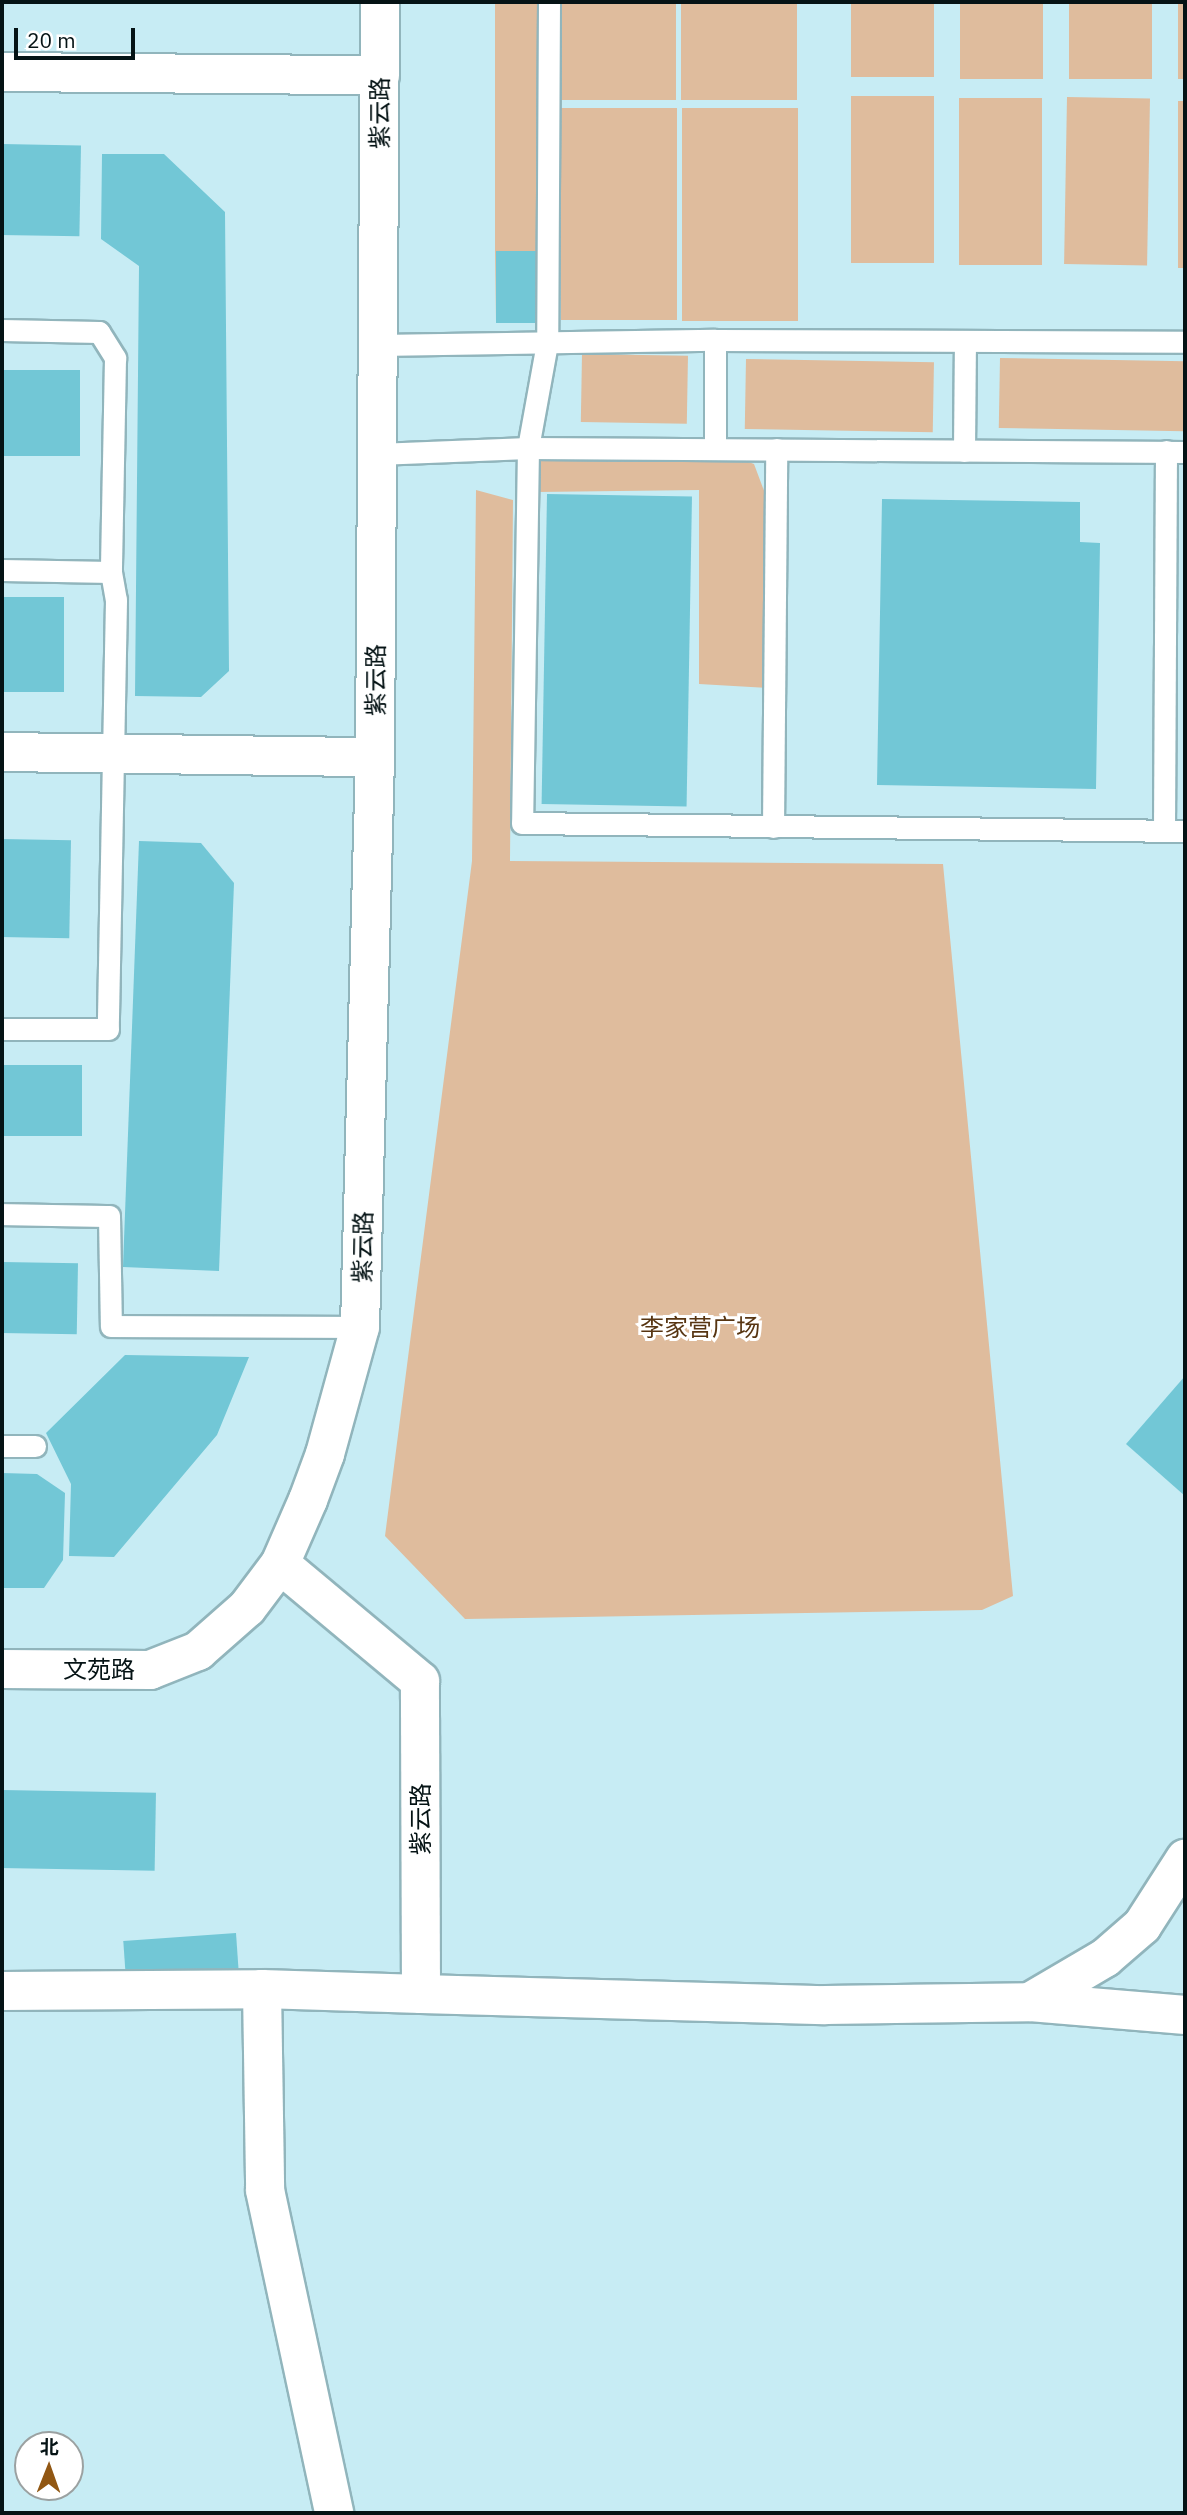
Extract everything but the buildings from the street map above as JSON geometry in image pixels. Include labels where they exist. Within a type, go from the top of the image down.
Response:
[{"type":"street","name":"紫云路","points":[[380,2],[375,757],[360,1327],[325,1454],[280,1564],[420,1681],[421,1993]]},
{"type":"street","points":[[2,72],[380,75]]},
{"type":"street","points":[[2,752],[375,757]]},
{"type":"street","name":"文苑路","points":[[2,1669],[150,1670],[198,1651],[247,1608],[280,1564]]},
{"type":"street","points":[[1030,2002],[1105,1958],[1142,1927],[1185,1859]]},
{"type":"street","points":[[262,1989],[265,2190],[334,2513]]},
{"type":"street","points":[[2,1991],[262,1989],[825,2005],[1030,2002],[1185,2015]]},
{"type":"lane","points":[[377,454],[528,448],[1176,452],[1175,831],[522,823],[528,448],[547,343],[549,2]]},
{"type":"lane","points":[[2,330],[99,332],[115,358],[111,572],[116,600],[108,1029],[2,1029]]},
{"type":"lane","points":[[715,340],[715,449]]},
{"type":"lane","points":[[378,345],[715,340],[1185,342]]},
{"type":"lane","points":[[964,451],[965,341]]},
{"type":"lane","points":[[773,827],[776,449]]},
{"type":"lane","points":[[2,570],[111,572]]},
{"type":"lane","points":[[2,1214],[109,1216],[111,1326],[360,1327]]},
{"type":"lane","points":[[2,1446],[35,1446]]},
{"type":"green space","points":[[495,2],[543,2],[541,251],[496,251],[495,323]]},
{"type":"green space","points":[[560,2],[676,2],[676,100],[560,100]]},
{"type":"green space","points":[[681,2],[797,2],[797,100],[681,100]]},
{"type":"green space","points":[[851,2],[934,2],[934,77],[851,77]]},
{"type":"green space","points":[[960,2],[1043,2],[1043,79],[960,79]]},
{"type":"green space","points":[[1069,2],[1152,2],[1152,79],[1069,79]]},
{"type":"green space","points":[[1178,2],[1185,2],[1185,79],[1178,79]]},
{"type":"green space","points":[[851,96],[934,96],[934,263],[851,263]]},
{"type":"green space","points":[[1067,97],[1150,98],[1147,265],[1064,264]]},
{"type":"green space","points":[[959,98],[1042,98],[1042,265],[959,265]]},
{"type":"green space","points":[[1178,101],[1185,101],[1185,268],[1178,268]]},
{"type":"green space","points":[[561,108],[677,108],[677,320],[561,320]]},
{"type":"green space","points":[[682,108],[798,108],[798,321],[682,321]]},
{"type":"green space","points":[[582,354],[688,356],[687,424],[581,422]]},
{"type":"green space","points":[[1000,358],[1185,361],[1184,431],[999,428]]},
{"type":"green space","points":[[746,359],[934,362],[933,432],[745,429]]},
{"type":"green space","points":[[538,456],[735,457],[754,464],[769,504],[767,688],[699,684],[699,490],[538,492]]},
{"type":"green space","name":"李家营广场","points":[[476,490],[513,500],[510,861],[943,864],[1013,1596],[982,1610],[465,1619],[385,1536],[472,861]]}]
